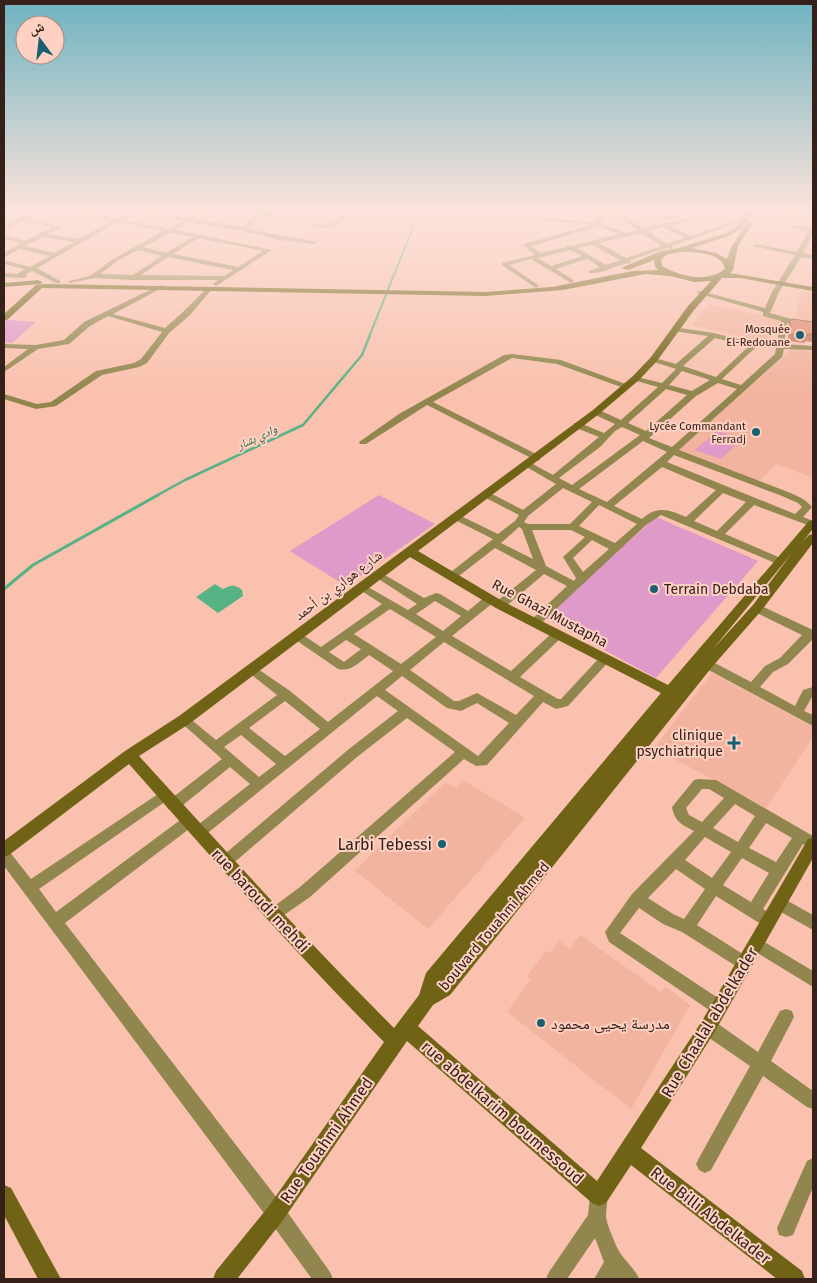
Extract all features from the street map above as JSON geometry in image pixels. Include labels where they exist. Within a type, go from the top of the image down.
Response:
[{"type":"main road","points":[[437,291],[536,286],[597,276],[618,270]]},
{"type":"main road","points":[[665,270],[702,295],[726,270]]},
{"type":"main road","points":[[736,270],[741,273],[813,288]]},
{"type":"main road","points":[[4,288],[42,283],[160,288],[213,286],[521,292],[556,289],[637,272],[655,271],[700,279],[740,276],[782,281]]},
{"type":"main road","points":[[4,285],[58,282],[171,281],[213,286]]},
{"type":"main road","points":[[4,318],[42,283]]},
{"type":"main road","name":"شارع هواري بن أحمد","points":[[4,850],[130,755],[184,720],[596,412],[632,382],[654,359],[702,295]]},
{"type":"main road","name":"boulvard Touahmi Ahmed","points":[[675,695],[707,664],[757,608],[801,552],[811,533]]},
{"type":"main road","name":"Rue Ghazi Mustapha","points":[[409,551],[495,602],[675,695]]},
{"type":"main road","name":"boulvard Touahmi Ahmed","points":[[427,999],[444,989],[608,788],[675,695],[779,561],[801,552]]},
{"type":"main road","name":"rue baroudi mehdi","points":[[130,755],[168,800],[274,915],[401,1035]]},
{"type":"main road","name":"Rue Chaalal abdelkader","points":[[600,1196],[708,1026],[756,944],[761,916],[779,903],[809,847]]},
{"type":"main road","name":"Rue Touahmi Ahmed","points":[[224,1279],[276,1213],[427,999]]},
{"type":"main road","name":"rue abdelkarim boumessoud","points":[[401,1035],[600,1196]]},
{"type":"main road","name":"Rue Billi Abdelkader","points":[[629,1151],[794,1279]]},
{"type":"main road","points":[[4,1195],[50,1279]]},
{"type":"street","points":[[18,276],[27,270]]},
{"type":"street","points":[[31,270],[42,283]]},
{"type":"street","points":[[93,276],[101,270]]},
{"type":"street","points":[[132,278],[144,270]]},
{"type":"street","points":[[4,396],[36,407],[52,404],[100,373],[126,368],[144,361],[166,331],[213,286],[239,270]]},
{"type":"street","points":[[513,270],[536,286]]},
{"type":"street","points":[[553,270],[571,281]]},
{"type":"street","points":[[591,272],[600,270]]},
{"type":"street","points":[[789,270],[782,281],[768,311],[768,315],[813,326]]},
{"type":"street","points":[[4,275],[18,276],[42,283]]},
{"type":"street","points":[[93,276],[99,283]]},
{"type":"street","points":[[71,282],[93,276],[171,281],[225,278]]},
{"type":"street","points":[[4,346],[36,347],[66,342],[87,324],[160,288]]},
{"type":"street","points":[[702,295],[768,311]]},
{"type":"street","points":[[107,314],[166,331]]},
{"type":"street","points":[[608,506],[661,463],[779,355],[782,346],[781,328],[785,320]]},
{"type":"street","points":[[676,329],[714,335],[754,345],[813,348]]},
{"type":"street","points":[[553,479],[597,445],[616,426],[622,424],[664,386],[679,368],[714,335]]},
{"type":"street","points":[[573,490],[644,436],[693,394],[717,380],[754,345]]},
{"type":"street","points":[[4,370],[36,347]]},
{"type":"street","points":[[363,442],[426,402],[512,356],[558,362],[632,382],[664,386],[693,394]]},
{"type":"street","points":[[654,359],[741,388]]},
{"type":"street","points":[[426,402],[532,461],[553,479],[643,523]]},
{"type":"street","points":[[596,412],[673,451],[801,501],[807,506],[797,518]]},
{"type":"street","points":[[578,425],[604,436]]},
{"type":"street","points":[[661,463],[797,518],[811,533]]},
{"type":"street","points":[[451,577],[523,521],[562,484]]},
{"type":"street","points":[[688,521],[722,489]]},
{"type":"street","points":[[487,495],[523,521],[573,527],[590,537],[616,548]]},
{"type":"street","points":[[719,534],[753,500]]},
{"type":"street","points":[[573,527],[598,501]]},
{"type":"street","points":[[534,623],[643,523],[659,511],[688,521],[779,561]]},
{"type":"street","points":[[456,517],[542,570],[578,583]]},
{"type":"street","points":[[523,521],[542,570]]},
{"type":"street","points":[[578,583],[568,557],[590,537]]},
{"type":"street","points":[[55,922],[259,784],[442,636],[469,616],[495,602],[542,570]]},
{"type":"street","points":[[378,574],[424,603]]},
{"type":"street","points":[[361,586],[556,704],[564,703],[605,659]]},
{"type":"street","points":[[408,615],[436,597],[469,616]]},
{"type":"street","points":[[321,652],[389,604]]},
{"type":"street","points":[[753,688],[769,669],[784,661],[812,634],[757,608]]},
{"type":"street","points":[[346,634],[454,706],[461,706],[477,697],[518,722]]},
{"type":"street","points":[[511,678],[557,635]]},
{"type":"street","points":[[296,636],[344,666],[369,649]]},
{"type":"street","points":[[707,664],[813,721]]},
{"type":"street","points":[[252,669],[329,729]]},
{"type":"street","points":[[377,690],[476,761],[482,761],[541,696]]},
{"type":"street","points":[[796,712],[807,693],[813,691]]},
{"type":"street","points":[[215,747],[286,694]]},
{"type":"street","points":[[225,862],[353,753],[407,711]]},
{"type":"street","points":[[184,720],[259,784]]},
{"type":"street","points":[[241,728],[284,764]]},
{"type":"street","points":[[274,915],[305,892],[464,752]]},
{"type":"street","points":[[29,888],[230,760]]},
{"type":"street","points":[[675,861],[761,916],[777,870],[809,847],[764,815],[711,784],[702,783],[695,788],[679,807],[678,810],[684,819],[777,870]]},
{"type":"street","points":[[718,1008],[674,974],[612,934],[612,930],[637,899],[704,830],[732,797]]},
{"type":"street","points":[[687,927],[764,815]]},
{"type":"street","points":[[4,855],[276,1213],[323,1279]]},
{"type":"street","points":[[637,899],[668,919],[687,927],[744,963]]},
{"type":"street","points":[[779,903],[813,923]]},
{"type":"street","points":[[756,944],[813,980]]},
{"type":"street","points":[[705,1164],[786,1017]]},
{"type":"street","points":[[708,1026],[813,1101]]},
{"type":"street","points":[[786,1228],[813,1167]]},
{"type":"street","points":[[556,1279],[597,1218],[600,1196]]},
{"type":"street","points":[[597,1218],[608,1249],[610,1272],[629,1279]]},
{"type":"shaded area","points":[[801,291],[813,293],[813,324],[796,316]]},
{"type":"shaded area","points":[[709,304],[783,320],[767,343],[692,325]]},
{"type":"shaded area","points":[[7,320],[36,322],[12,343],[4,342],[4,322]]},
{"type":"shaded area","name":"Lycée Commandant Ferradj","points":[[794,347],[813,353],[813,478],[776,464],[758,483],[678,451]]},
{"type":"shaded area","points":[[717,431],[742,439],[721,459],[695,450]]},
{"type":"shaded area","points":[[379,495],[435,524],[346,586],[290,551]]},
{"type":"shaded area","name":"Terrain Debdaba","points":[[656,517],[758,561],[656,678],[544,617]]},
{"type":"shaded area","points":[[215,584],[223,589],[235,586],[242,590],[243,596],[218,613],[196,597]]},
{"type":"shaded area","name":"clinique psychiatrique","points":[[712,673],[813,727],[813,737],[766,808],[654,748]]},
{"type":"shaded area","name":"Larbi Tebessi","points":[[463,780],[525,818],[428,929],[355,871],[445,782],[456,788]]},
{"type":"shaded area","points":[[580,935],[661,992],[666,987],[690,1005],[631,1109],[507,1012],[531,979],[527,976],[546,951],[551,953],[559,941],[570,949]]},
{"type":"building","points":[[790,320],[813,322],[813,334],[807,334],[807,336],[790,334]]},
{"type":"waterway","name":"وادي بشار","points":[[369,337],[396,270]]},
{"type":"waterway","name":"وادي بشار","points":[[156,496],[185,480],[303,425],[362,355],[370,335]]},
{"type":"waterway","name":"وادي بشار","points":[[4,589],[33,565],[158,495]]},
{"type":"place","name":"Mosquée El-Redouane","points":[[800,335]]},
{"type":"place","name":"Lycée Commandant Ferradj","points":[[756,432]]},
{"type":"place","name":"Terrain Debdaba","points":[[654,589]]},
{"type":"place","name":"clinique psychiatrique","points":[[734,743]]},
{"type":"place","name":"Larbi Tebessi","points":[[442,844]]},
{"type":"place","name":"مدرسة يحيى محمود","points":[[541,1023]]}]
